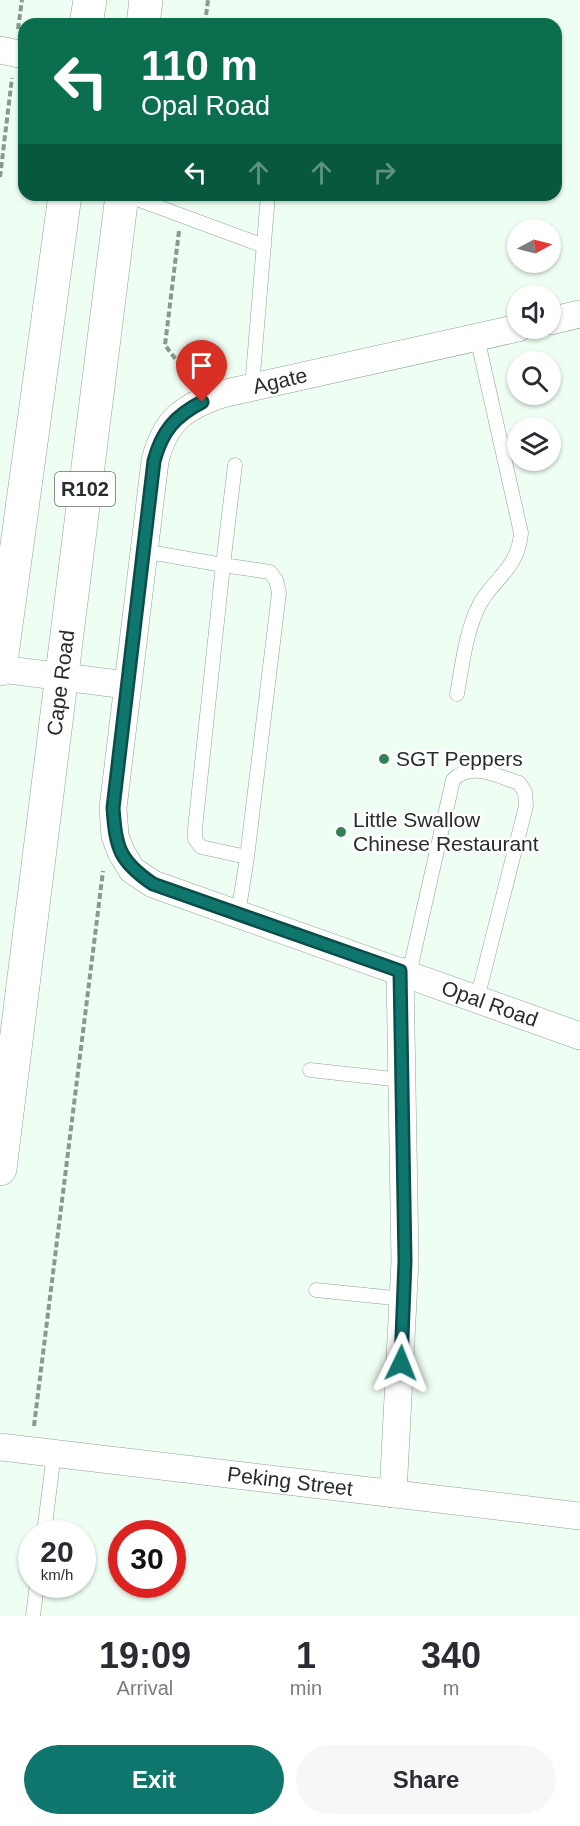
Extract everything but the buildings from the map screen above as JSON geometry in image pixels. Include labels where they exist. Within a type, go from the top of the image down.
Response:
[{"type":"main road","points":[[144,18],[146,0]]},
{"type":"main road","name":"R102","points":[[0,669],[64,201]]},
{"type":"main road","name":"Cape Road","points":[[0,1170],[123,201]]},
{"type":"street","points":[[561,318],[580,314]]},
{"type":"street","name":"Agate","points":[[126,685],[160,441],[174,419],[206,400],[252,387],[507,330]]},
{"type":"street","points":[[0,669],[126,685]]},
{"type":"street","name":"Opal Road","points":[[126,685],[113,808],[115,837],[132,870],[153,884],[580,1036]]},
{"type":"street","points":[[393,1494],[404,1299],[402,1080],[404,973]]},
{"type":"street","name":"Peking Street","points":[[0,1447],[580,1516]]},
{"type":"lane","points":[[141,201],[264,246]]},
{"type":"lane","points":[[252,387],[268,201]]},
{"type":"lane","points":[[456,694],[468,633],[476,611],[484,596],[511,567],[520,550],[521,533],[477,337]]},
{"type":"lane","points":[[235,465],[195,839],[201,847],[247,857]]},
{"type":"lane","points":[[143,551],[270,572],[276,580],[279,593],[238,915]]},
{"type":"lane","points":[[404,973],[453,780],[461,771],[472,769],[519,783],[525,792],[525,806],[477,999]]},
{"type":"lane","points":[[310,1070],[402,1080]]},
{"type":"lane","points":[[316,1290],[404,1299]]},
{"type":"lane","points":[[42,1452],[44,1520]]},
{"type":"lane","points":[[33,1616],[35,1598]]},
{"type":"path","points":[[20,18],[22,0]]},
{"type":"path","points":[[206,18],[208,0]]},
{"type":"path","points":[[0,177],[18,34]]},
{"type":"path","points":[[181,215],[165,345],[206,400]]},
{"type":"path","points":[[42,1452],[105,858],[115,837]]},
{"type":"place","name":"SGT Peppers","points":[[384,759]]},
{"type":"place","name":"Little Swallow Chinese Restaurant","points":[[341,832]]},
{"type":"route","points":[[202,402],[174,419],[160,441],[154,461],[113,808],[115,837],[132,870],[153,884],[400,971],[405,1261],[401,1363]]}]
